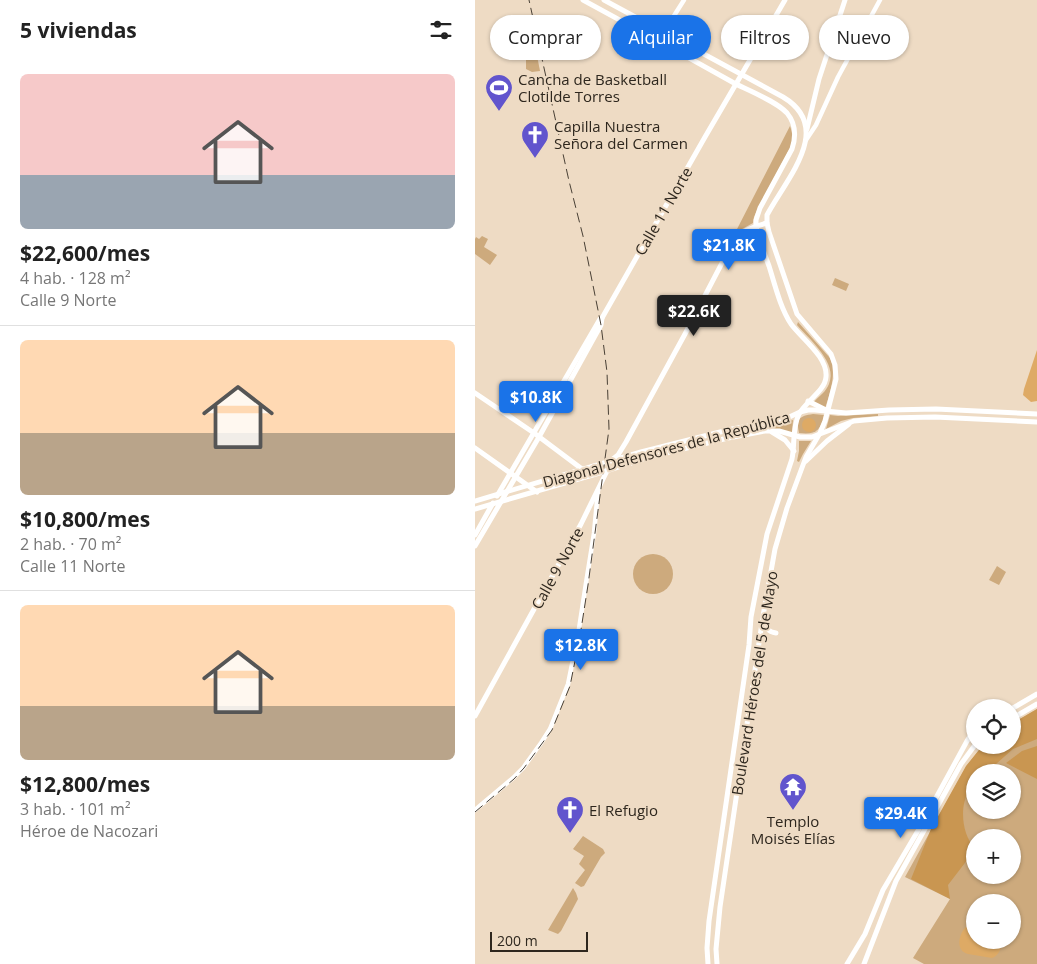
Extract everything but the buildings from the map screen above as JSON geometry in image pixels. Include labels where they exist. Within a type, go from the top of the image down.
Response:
[{"type":"main road","points":[[583,0],[611,15]]},
{"type":"main road","points":[[604,0],[631,15]]},
{"type":"main road","name":"Calle 11 Norte","points":[[475,535],[498,494],[513,475],[537,435],[580,352],[599,319],[602,318],[785,0]]},
{"type":"main road","points":[[607,462],[618,455],[626,442],[735,238],[740,233],[767,223],[767,215],[801,157],[819,79],[845,0]]},
{"type":"main road","points":[[711,59],[788,100],[801,114],[807,130]]},
{"type":"main road","points":[[692,60],[779,106],[792,121],[795,132],[792,149],[760,208],[756,226],[786,314],[795,328],[822,360],[826,369],[826,379],[822,388],[800,412]]},
{"type":"main road","name":"Boulevard Héroes del 5 de Mayo","points":[[717,964],[716,949],[720,907],[763,616],[775,549],[787,508],[807,453],[819,435],[828,411],[836,372],[833,360],[827,349],[797,314],[767,223]]},
{"type":"main road","points":[[475,393],[583,469]]},
{"type":"main road","points":[[832,396],[833,406],[840,413]]},
{"type":"main road","points":[[809,401],[828,411]]},
{"type":"main road","points":[[783,420],[809,401]]},
{"type":"main road","points":[[800,412],[811,410],[840,413],[936,409],[1037,414]]},
{"type":"main road","name":"Boulevard Héroes del 5 de Mayo","points":[[708,964],[709,921],[749,645],[751,618],[767,534],[794,451],[794,426],[800,412]]},
{"type":"main road","name":"Diagonal Defensores de la República","points":[[475,501],[641,452],[732,429],[783,420],[800,412]]},
{"type":"main road","points":[[819,435],[854,420],[887,418],[935,417],[1037,422]]},
{"type":"main road","points":[[804,463],[827,441],[854,420]]},
{"type":"main road","points":[[769,431],[785,440],[794,451]]},
{"type":"main road","name":"Diagonal Defensores de la República","points":[[475,509],[650,457],[728,438],[769,431],[779,431],[806,438],[819,435]]},
{"type":"main road","points":[[475,448],[537,492]]},
{"type":"main road","name":"Calle 9 Norte","points":[[475,716],[581,524],[607,471]]},
{"type":"main road","name":"Calle 11 Norte","points":[[475,546],[507,492],[513,475]]},
{"type":"main road","points":[[763,616],[768,630],[776,633]]},
{"type":"main road","points":[[1021,703],[1037,694]]},
{"type":"main road","points":[[1021,713],[1037,704]]},
{"type":"main road","points":[[847,964],[865,934],[883,890],[919,829],[966,737]]},
{"type":"main road","points":[[864,964],[896,881],[968,754]]},
{"type":"street","points":[[674,15],[684,0]]},
{"type":"street","points":[[806,140],[816,125],[838,77],[879,0]]},
{"type":"street","points":[[475,810],[503,788],[517,774],[541,743],[550,729],[568,684],[594,534],[598,489]]},
{"type":"shaded area","points":[[526,60],[538,60],[540,71],[532,72],[526,69]]},
{"type":"shaded area","points":[[790,126],[792,142],[790,148],[759,206],[753,223],[735,233]]},
{"type":"shaded area","points":[[482,236],[488,239],[484,247],[497,255],[490,265],[475,254],[475,239],[476,237],[479,239]]},
{"type":"shaded area","points":[[835,278],[849,284],[846,291],[832,285]]},
{"type":"shaded area","points":[[798,322],[830,358],[832,364],[832,383],[825,409],[814,402],[828,387],[831,376],[830,368],[821,352],[797,325]]},
{"type":"shaded area","points":[[1037,350],[1037,401],[1031,402],[1023,395]]},
{"type":"shaded area","points":[[813,414],[824,415],[819,428],[809,433],[799,433],[798,421],[804,416]]},
{"type":"shaded area","points":[[878,414],[878,416],[841,421],[826,429],[830,415]]},
{"type":"shaded area","points":[[809,418],[814,420],[816,425],[814,430],[809,432],[804,430],[802,425],[804,420]]},
{"type":"shaded area","points":[[793,420],[792,433],[772,428],[758,429],[757,427],[783,423]]},
{"type":"shaded area","points":[[799,441],[811,441],[799,462],[797,461]]},
{"type":"shaded area","points":[[653,554],[667,560],[673,574],[667,588],[653,594],[639,588],[633,574],[639,560]]},
{"type":"shaded area","points":[[997,566],[1006,572],[999,585],[989,580]]},
{"type":"shaded area","points":[[1037,709],[1037,964],[924,964],[913,958],[950,899],[905,877],[966,767],[966,819],[1021,819],[1021,764],[968,764],[976,754],[1021,754],[1021,718]]},
{"type":"shaded area","points":[[1037,709],[1037,739],[1021,746],[1021,718]]},
{"type":"shaded area","points":[[1037,746],[1037,779],[1021,771],[1021,764],[1006,763],[1018,754],[1021,754],[1022,751]]},
{"type":"shaded area","points":[[976,754],[1007,754],[996,764],[968,764]]},
{"type":"shaded area","points":[[966,766],[966,797],[963,821],[966,832],[966,862],[948,885],[950,899],[911,879],[931,829]]},
{"type":"shaded area","points":[[583,836],[603,849],[605,853],[584,886],[581,887],[575,883],[585,870],[579,864],[584,856],[573,849]]},
{"type":"shaded area","points":[[573,888],[578,899],[561,931],[558,934],[548,930]]},
{"type":"shaded area","points":[[965,928],[966,949],[1000,949],[1000,951],[992,958],[964,952],[961,950],[959,943]]},
{"type":"railway","points":[[475,812],[514,779],[524,768],[552,730],[570,686],[588,585],[609,429],[607,372],[601,325],[583,236],[529,0]]},
{"type":"place","name":"Cancha de Basketball Clotilde Torres","points":[[499,112]]},
{"type":"place","name":"Capilla Nuestra Señora del Carmen","points":[[535,159]]},
{"type":"place","name":"Templo Moisés Elías","points":[[793,811]]},
{"type":"place","name":"El Refugio","points":[[570,834]]}]
